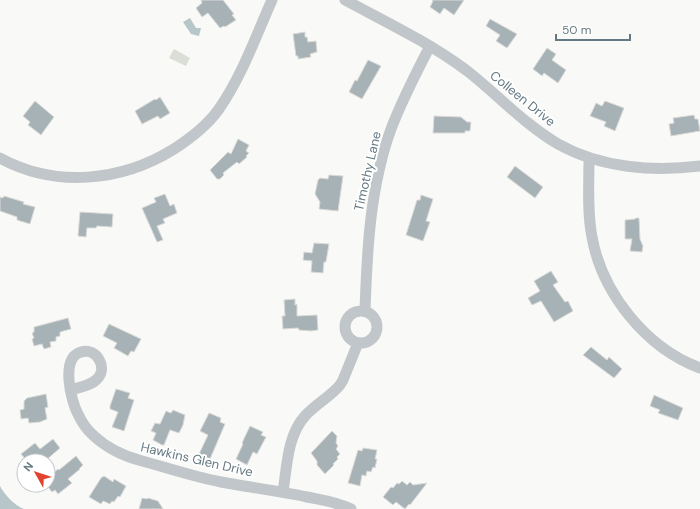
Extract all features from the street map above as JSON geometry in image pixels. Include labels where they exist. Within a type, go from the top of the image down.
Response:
[{"type":"street","points":[[0,158],[32,171],[55,176],[78,178],[101,177],[123,172],[166,154],[185,142],[203,127],[218,110],[242,68],[272,0]]},
{"type":"street","name":"Colleen Drive","points":[[345,0],[430,46],[465,70],[538,130],[557,143],[578,154],[589,158],[633,167],[677,169],[700,166]]},
{"type":"street","name":"Timothy Lane","points":[[365,311],[370,224],[375,189],[382,157],[397,114],[430,46]]},
{"type":"street","points":[[589,158],[589,219],[591,237],[596,254],[611,289],[621,306],[633,321],[647,334],[676,357],[700,368]]},
{"type":"street","points":[[357,311],[365,311],[370,313],[376,319],[377,330],[371,341],[358,343],[346,333],[345,325],[352,314],[357,311]]},
{"type":"street","points":[[283,492],[290,448],[297,428],[306,416],[332,394],[340,385],[358,343]]},
{"type":"street","name":"Hawkins Glen Drive","points":[[71,390],[74,405],[81,421],[97,439],[115,451],[137,460],[220,482],[283,492],[332,502],[350,509]]},
{"type":"shaded area","points":[[190,18],[196,28],[201,28],[199,36],[191,34],[183,22]]},
{"type":"shaded area","points":[[174,49],[190,58],[186,66],[169,58]]},
{"type":"shaded area","points":[[0,486],[10,499],[24,509],[0,509]]},
{"type":"building","points":[[201,0],[223,0],[234,14],[232,15],[236,20],[225,27],[220,28],[208,13],[202,17],[196,8],[202,3]]},
{"type":"building","points":[[432,0],[464,0],[454,15],[444,8],[440,14],[430,7],[433,1]]},
{"type":"building","points":[[490,19],[517,34],[507,48],[496,41],[500,35],[486,26]]},
{"type":"building","points":[[305,32],[305,37],[307,37],[308,42],[316,41],[317,52],[310,54],[311,57],[298,59],[298,56],[296,56],[293,34]]},
{"type":"building","points":[[547,48],[556,54],[552,60],[566,70],[558,83],[544,73],[542,76],[533,69]]},
{"type":"building","points":[[368,60],[381,66],[362,99],[349,92],[355,80],[357,81]]},
{"type":"building","points":[[160,97],[170,113],[160,119],[158,116],[142,124],[135,111]]},
{"type":"building","points":[[35,101],[54,117],[41,135],[28,125],[30,122],[23,116]]},
{"type":"building","points":[[605,101],[624,108],[615,131],[604,126],[606,122],[590,116],[596,103],[602,106]]},
{"type":"building","points":[[694,115],[695,119],[698,119],[700,131],[671,136],[669,124],[674,123],[673,118]]},
{"type":"building","points":[[434,116],[461,117],[467,122],[471,122],[470,131],[465,131],[465,133],[433,133]]},
{"type":"building","points":[[238,139],[249,145],[246,151],[249,153],[246,156],[247,157],[239,164],[237,162],[223,173],[224,175],[220,179],[217,179],[210,170],[228,152],[231,154]]},
{"type":"building","points":[[515,166],[543,187],[535,198],[507,177]]},
{"type":"building","points":[[329,175],[343,176],[338,211],[319,209],[320,202],[315,194],[318,180],[320,178],[328,179]]},
{"type":"building","points":[[165,194],[170,206],[174,204],[177,213],[163,219],[165,223],[157,226],[163,240],[157,242],[142,208],[156,202],[154,198]]},
{"type":"building","points":[[421,195],[433,199],[426,221],[430,222],[423,241],[406,235],[417,200],[420,200]]},
{"type":"building","points":[[4,196],[35,207],[30,224],[17,220],[17,217],[0,211],[0,197],[3,198]]},
{"type":"building","points":[[80,212],[113,214],[112,227],[97,226],[96,228],[87,228],[86,237],[78,236]]},
{"type":"building","points":[[639,218],[640,239],[643,246],[642,252],[630,251],[632,239],[625,239],[625,220]]},
{"type":"building","points":[[314,243],[329,244],[326,262],[324,262],[323,273],[311,272],[312,261],[303,260],[304,252],[312,253]]},
{"type":"building","points":[[551,271],[558,282],[553,285],[565,302],[568,301],[573,311],[554,322],[541,301],[532,305],[528,298],[540,291],[534,281]]},
{"type":"building","points":[[295,299],[295,305],[297,304],[297,316],[317,315],[318,330],[299,330],[298,328],[283,329],[282,316],[285,316],[284,300]]},
{"type":"building","points":[[68,318],[71,329],[60,332],[60,336],[56,337],[56,341],[50,342],[51,347],[44,349],[42,344],[34,346],[32,339],[34,338],[32,333],[34,332],[34,327]]},
{"type":"building","points":[[109,324],[141,339],[134,352],[131,351],[128,356],[114,348],[117,343],[103,336]]},
{"type":"building","points":[[591,347],[607,360],[609,357],[622,369],[614,378],[583,355]]},
{"type":"building","points":[[116,389],[130,393],[128,398],[134,400],[124,431],[112,427],[118,412],[110,409]]},
{"type":"building","points":[[46,394],[48,407],[45,408],[47,419],[40,422],[29,423],[28,418],[21,419],[20,410],[24,409],[24,401],[27,398]]},
{"type":"building","points":[[654,395],[683,408],[678,420],[658,413],[660,410],[650,406]]},
{"type":"building","points":[[173,410],[185,415],[183,425],[179,433],[170,430],[164,445],[162,445],[153,440],[156,433],[151,431],[155,423],[160,424],[166,411],[171,413]]},
{"type":"building","points":[[209,413],[221,418],[220,422],[225,424],[210,459],[199,454],[208,435],[200,431]]},
{"type":"building","points":[[250,426],[263,432],[261,435],[266,437],[257,454],[253,452],[247,465],[236,459]]},
{"type":"building","points":[[332,431],[337,436],[336,443],[338,446],[336,449],[340,454],[337,457],[338,459],[333,464],[334,465],[325,474],[317,465],[317,461],[311,453]]},
{"type":"building","points":[[53,439],[60,448],[54,453],[22,453],[35,443],[40,449]]},
{"type":"building","points":[[363,448],[377,450],[375,459],[377,459],[375,468],[373,467],[371,472],[367,471],[366,476],[362,475],[360,486],[348,483],[358,450],[362,451]]},
{"type":"building","points":[[76,456],[83,465],[68,479],[72,483],[58,494],[56,491],[56,471],[59,470]]},
{"type":"building","points":[[104,476],[113,482],[114,479],[126,486],[120,497],[118,496],[114,502],[112,501],[110,504],[103,501],[101,504],[89,497],[101,478]]},
{"type":"building","points":[[402,481],[407,485],[410,482],[413,485],[427,483],[410,505],[409,504],[405,509],[396,502],[393,505],[383,497],[391,487],[393,488],[397,483],[399,484]]},
{"type":"building","points":[[142,498],[158,501],[163,509],[139,509]]}]
